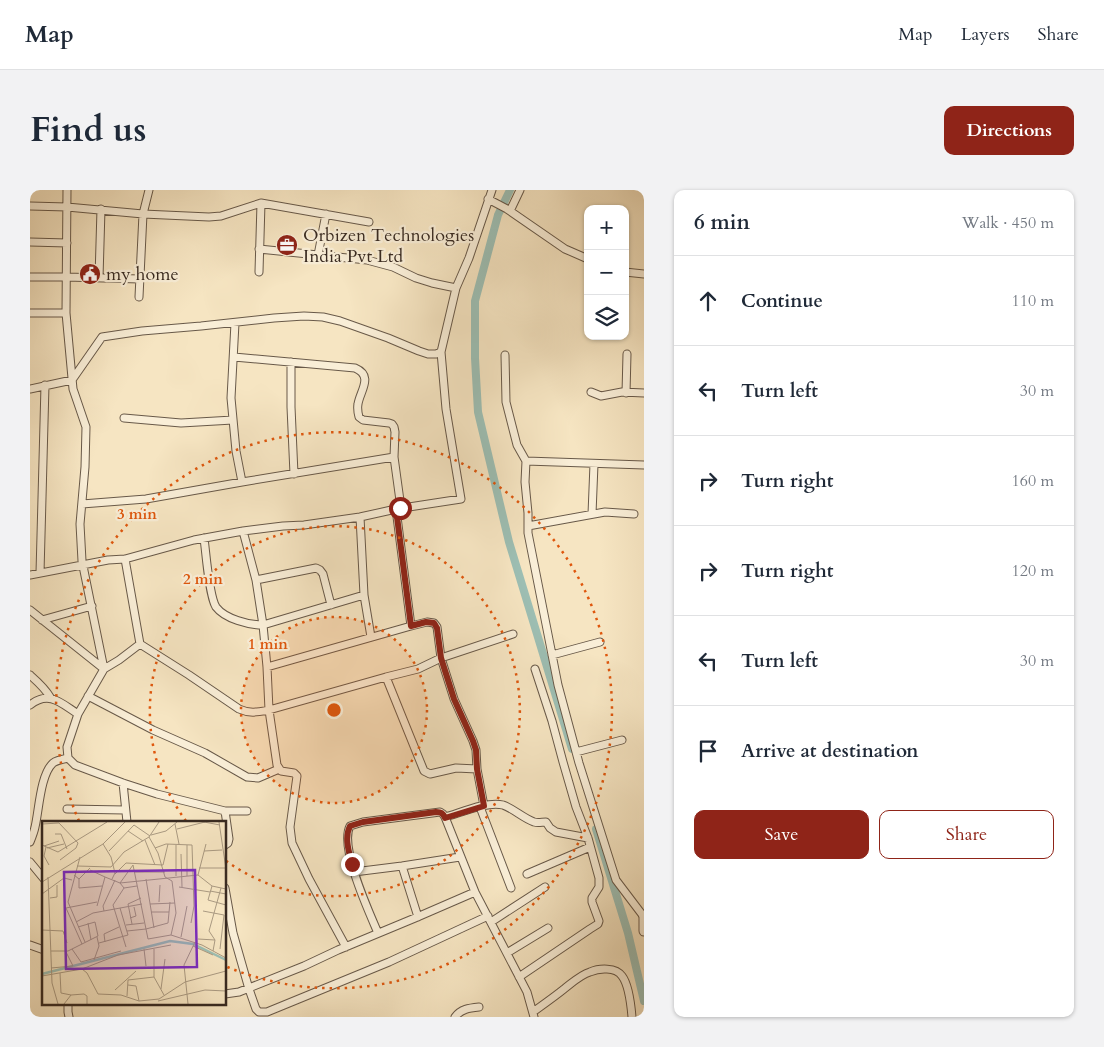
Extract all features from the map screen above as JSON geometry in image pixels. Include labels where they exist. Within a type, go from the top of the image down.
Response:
[{"type":"street","points":[[67,190],[66,313],[73,389],[86,427],[80,524],[83,565],[104,669]]},
{"type":"street","points":[[139,297],[143,214],[149,190]]},
{"type":"street","points":[[30,575],[125,558],[204,538],[243,531],[304,525],[461,499],[446,409],[441,352],[456,288],[491,200],[492,190]]},
{"type":"street","points":[[508,210],[520,190]]},
{"type":"street","points":[[491,200],[565,249],[584,257]]},
{"type":"street","points":[[30,206],[209,217],[221,216],[261,203],[369,222]]},
{"type":"street","points":[[259,272],[261,203]]},
{"type":"street","points":[[99,278],[101,209]]},
{"type":"street","points":[[318,255],[326,214]]},
{"type":"street","points":[[30,242],[67,243]]},
{"type":"street","points":[[259,249],[367,260],[394,267],[416,278],[456,288]]},
{"type":"street","points":[[629,272],[644,274]]},
{"type":"street","points":[[30,277],[140,279]]},
{"type":"street","points":[[30,313],[66,313]]},
{"type":"street","points":[[30,389],[72,380],[102,337],[142,331],[274,318],[323,317],[340,321],[428,354],[441,352]]},
{"type":"street","points":[[235,322],[231,398],[236,451],[242,482]]},
{"type":"street","points":[[626,393],[627,354]]},
{"type":"street","points":[[505,355],[506,402],[517,445],[526,461],[525,482],[528,526],[558,685],[576,752],[616,880],[644,917],[644,931]]},
{"type":"street","points":[[234,357],[356,368],[365,375],[358,404],[357,411],[359,417],[363,420],[392,424],[395,432],[394,458],[398,508],[411,626]]},
{"type":"street","points":[[292,362],[291,407],[294,474]]},
{"type":"street","points":[[40,573],[45,385]]},
{"type":"street","points":[[591,392],[601,396],[622,392],[644,393]]},
{"type":"street","points":[[124,418],[181,423],[233,420]]},
{"type":"street","points":[[82,504],[146,499],[394,458]]},
{"type":"street","points":[[526,461],[644,465]]},
{"type":"street","points":[[592,514],[594,464]]},
{"type":"street","points":[[528,526],[605,512],[634,514]]},
{"type":"street","points":[[360,516],[364,595],[371,637]]},
{"type":"street","points":[[243,531],[256,580],[263,625],[269,710],[279,770]]},
{"type":"street","points":[[204,538],[212,598],[217,608],[237,620],[252,625],[263,625],[364,595]]},
{"type":"street","points":[[125,558],[140,644],[246,712],[255,713],[269,710],[418,669],[441,658],[512,634]]},
{"type":"street","points":[[256,580],[316,568],[323,574],[331,605]]},
{"type":"street","points":[[42,620],[92,606]]},
{"type":"street","points":[[30,610],[104,669]]},
{"type":"street","points":[[267,667],[426,622],[434,623],[437,628],[441,658],[454,699],[476,750],[482,807],[511,888]]},
{"type":"street","points":[[552,655],[600,642]]},
{"type":"street","points":[[140,644],[104,669],[78,714],[67,747],[68,758],[75,765],[123,783],[225,812],[247,811]]},
{"type":"street","points":[[519,976],[598,924],[599,918],[592,902],[599,884],[588,838],[576,807],[535,669]]},
{"type":"street","points":[[30,676],[39,683],[50,698]]},
{"type":"street","points":[[386,677],[424,771],[430,774],[456,768],[477,769]]},
{"type":"street","points":[[88,696],[248,776],[258,778],[279,770],[294,773],[297,776],[290,827],[292,842],[309,879],[346,946]]},
{"type":"street","points":[[30,705],[43,698],[50,698],[57,700],[78,714]]},
{"type":"street","points":[[576,752],[622,740]]},
{"type":"street","points":[[30,842],[35,828],[42,787],[48,771],[53,763],[68,758]]},
{"type":"street","points":[[123,783],[127,821]]},
{"type":"street","points":[[445,818],[494,804],[501,805],[536,822],[546,822],[552,830],[588,838]]},
{"type":"street","points":[[67,809],[125,810]]},
{"type":"street","points":[[225,812],[229,839],[226,844]]},
{"type":"street","points":[[378,933],[354,872],[347,838],[350,826],[363,822],[440,812],[445,818],[475,892],[527,992],[534,1015],[578,978],[590,971],[602,969],[622,974],[627,984],[632,1017]]},
{"type":"street","points":[[527,874],[590,847]]},
{"type":"street","points":[[354,872],[460,857]]},
{"type":"street","points":[[30,862],[42,877]]},
{"type":"street","points":[[402,866],[418,917]]},
{"type":"street","points":[[226,894],[233,933],[249,989],[256,1009],[259,1012],[267,1012],[490,919],[545,887]]},
{"type":"street","points":[[226,994],[249,989],[475,892]]},
{"type":"street","points":[[508,953],[548,928]]},
{"type":"street","points":[[30,945],[42,949]]},
{"type":"street","points":[[68,1004],[69,1017]]},
{"type":"street","points":[[455,1017],[464,1009],[479,1006]]},
{"type":"waterway","points":[[510,190],[498,215],[475,301],[475,358],[478,412],[509,542],[572,749]]},
{"type":"waterway","points":[[596,829],[628,933],[644,1001]]},
{"type":"place","name":"Orbizen Technologies India Pvt Ltd","points":[[287,245]]},
{"type":"place","name":"my home","points":[[90,274]]},
{"type":"route","points":[[352,864],[347,838],[350,826],[363,822],[436,812],[443,814],[445,818],[484,806],[477,769],[476,750],[454,699],[441,658],[437,628],[434,623],[430,622],[411,626],[396,509],[400,508]]}]
